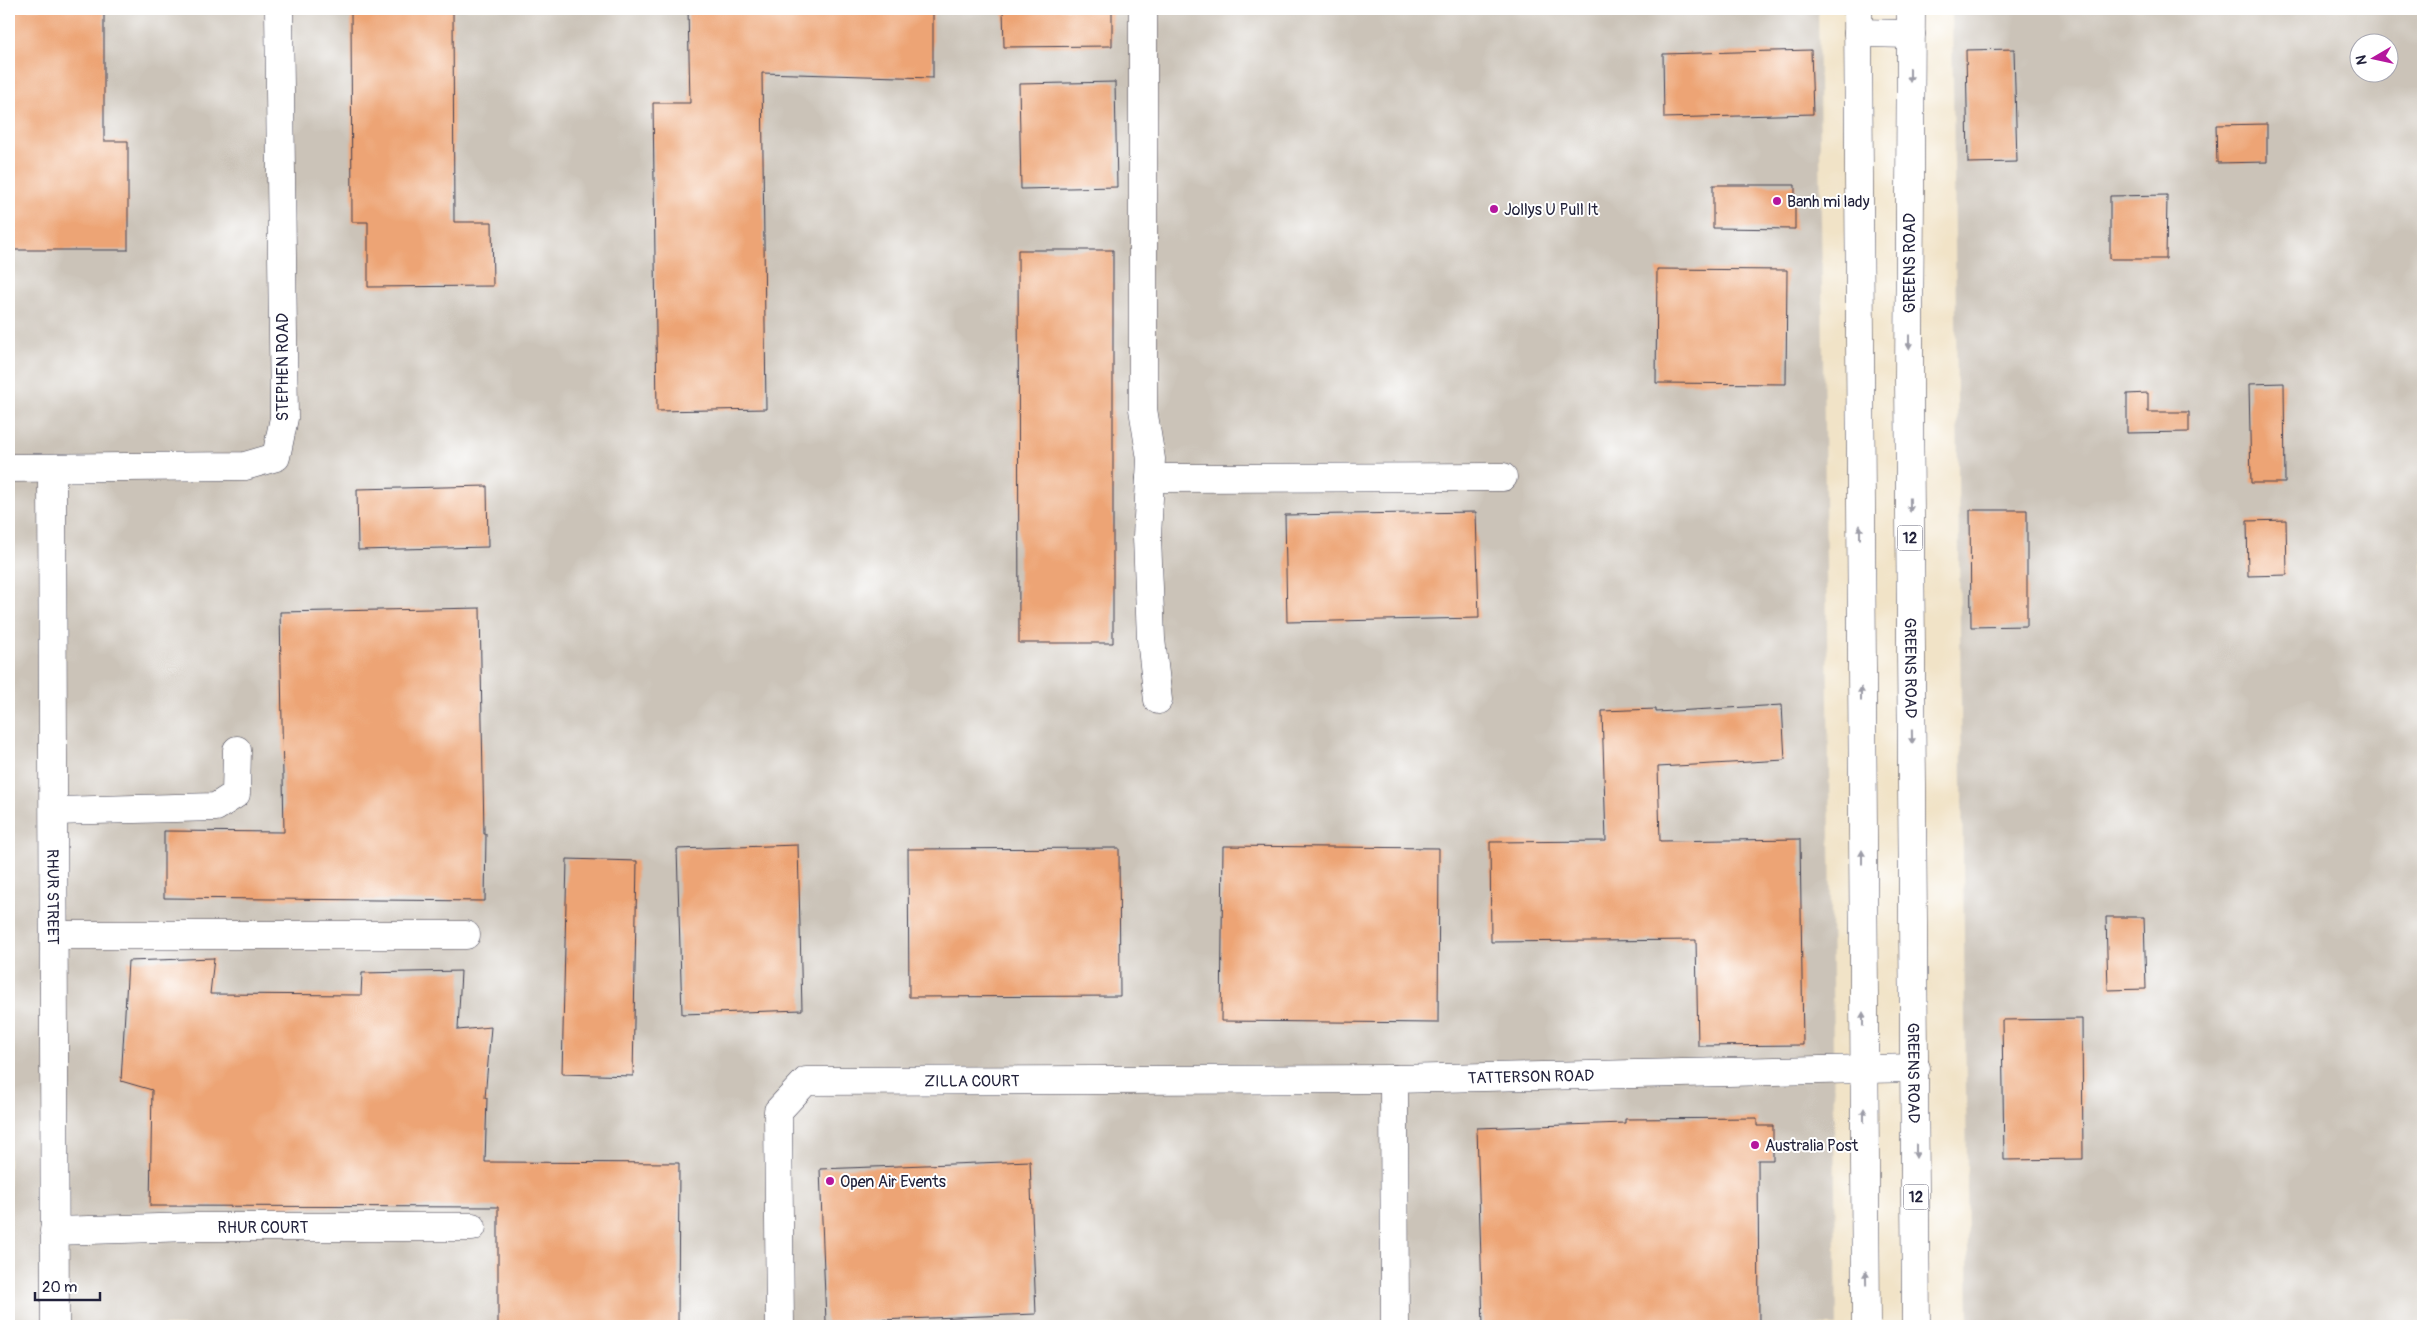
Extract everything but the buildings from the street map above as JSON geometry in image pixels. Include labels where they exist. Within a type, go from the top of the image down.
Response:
[{"type":"street","name":"STEPHEN ROAD","points":[[9,468],[245,466],[276,457],[284,418],[279,9]]},
{"type":"street","points":[[1143,9],[1143,409],[1151,459],[1147,546],[1151,639],[1158,700]]},
{"type":"street","points":[[1866,1326],[1858,21],[1911,21]]},
{"type":"street","name":"GREENS ROAD","points":[[1911,21],[1909,389],[1916,1068],[1916,1326]]},
{"type":"street","name":"RHUR STREET","points":[[52,468],[54,1326]]},
{"type":"street","points":[[1150,478],[1503,477]]},
{"type":"street","points":[[54,811],[216,807],[236,794],[237,750]]},
{"type":"street","points":[[54,934],[466,935]]},
{"type":"street","name":"TATTERSON ROAD","points":[[1394,1079],[1916,1068]]},
{"type":"street","points":[[1394,1079],[1395,1326]]},
{"type":"street","name":"ZILLA COURT","points":[[780,1326],[778,1111],[806,1081],[1394,1079]]},
{"type":"street","name":"RHUR COURT","points":[[54,1231],[193,1227],[472,1227]]},
{"type":"shaded area","points":[[9,9],[1818,9],[1837,1326],[9,1326]]},
{"type":"shaded area","points":[[1952,9],[2423,9],[2423,1326],[1969,1326]]},
{"type":"place","name":"Banh mi lady","points":[[1777,201]]},
{"type":"place","name":"Jollys U Pull It","points":[[1494,209]]},
{"type":"place","name":"Australia Post","points":[[1755,1145]]},
{"type":"place","name":"Open Air Events","points":[[830,1181]]}]
